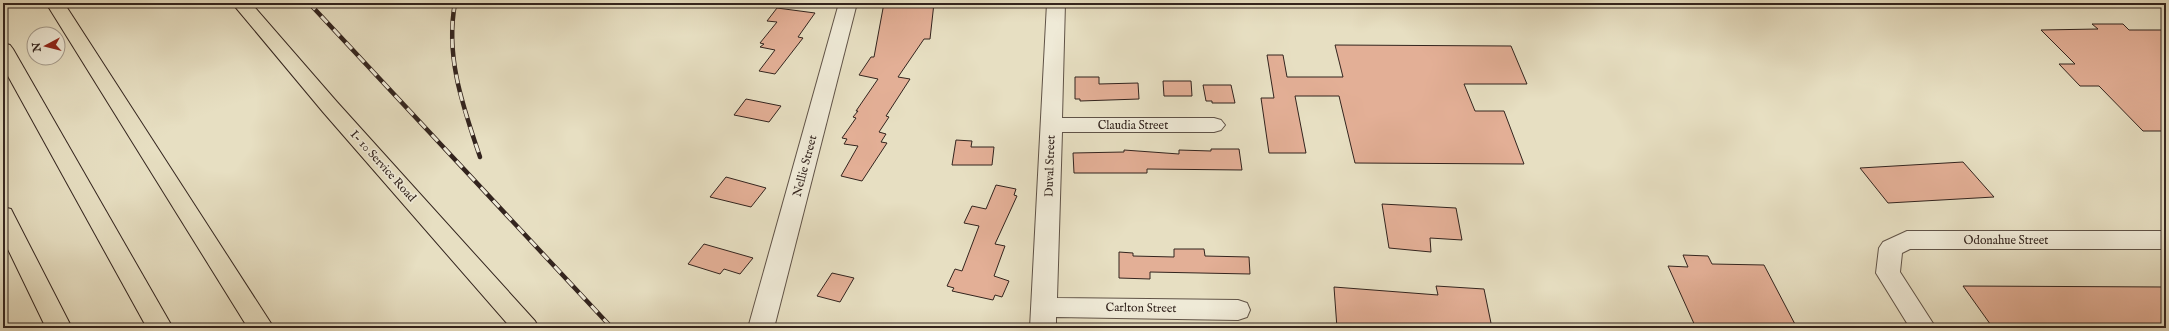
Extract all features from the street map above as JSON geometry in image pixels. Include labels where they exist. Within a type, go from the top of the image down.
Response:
[{"type":"main road","points":[[55,3],[261,328]]},
{"type":"main road","name":"I- 10 Service Road","points":[[241,3],[330,107],[526,328]]},
{"type":"main road","points":[[3,49],[160,328]]},
{"type":"main road","points":[[3,215],[59,328]]},
{"type":"street","name":"Nellie Street","points":[[762,328],[848,3]]},
{"type":"street","name":"Duval Street","points":[[1044,317],[1056,3]]},
{"type":"street","name":"Claudia Street","points":[[1051,125],[1214,126]]},
{"type":"street","name":"Odonahue Street","points":[[1923,328],[1888,274],[1891,248],[1907,240],[2166,240]]},
{"type":"street","name":"Carlton Street","points":[[1044,317],[1238,310]]},
{"type":"building","points":[[884,3],[934,3],[930,39],[924,39],[898,77],[910,79],[886,116],[889,117],[879,132],[886,134],[881,142],[887,143],[862,181],[841,176],[858,146],[844,144],[847,139],[842,138],[856,118],[853,117],[858,111],[856,111],[878,79],[859,75],[871,57],[874,57]]},
{"type":"building","points":[[777,8],[815,13],[798,37],[803,38],[775,74],[759,71],[775,50],[760,47],[764,44],[760,43],[777,22],[767,21]]},
{"type":"building","points":[[2092,24],[2123,24],[2129,30],[2166,30],[2166,131],[2143,131],[2099,86],[2080,86],[2059,64],[2075,64],[2041,30],[2098,29]]},
{"type":"building","points":[[1335,45],[1511,46],[1527,84],[1464,84],[1475,111],[1504,111],[1524,164],[1355,163],[1339,96],[1295,96],[1306,153],[1269,153],[1261,98],[1274,98],[1267,55],[1283,55],[1287,77],[1343,77]]},
{"type":"building","points":[[1075,77],[1099,77],[1099,84],[1138,83],[1139,99],[1080,101],[1080,99],[1075,99]]},
{"type":"building","points":[[1163,81],[1191,81],[1192,96],[1164,96]]},
{"type":"building","points":[[1203,85],[1231,85],[1235,103],[1212,103],[1212,101],[1206,101]]},
{"type":"building","points":[[746,99],[781,106],[769,122],[734,115]]},
{"type":"building","points":[[956,140],[972,141],[971,147],[994,147],[992,165],[952,165]]},
{"type":"building","points":[[1211,149],[1239,149],[1242,170],[1147,169],[1147,173],[1074,173],[1073,153],[1124,152],[1124,150],[1179,154],[1179,150],[1211,151]]},
{"type":"building","points":[[1963,162],[1994,197],[1888,203],[1860,168]]},
{"type":"building","points":[[726,177],[766,188],[751,207],[710,197]]},
{"type":"building","points":[[996,185],[1016,189],[1014,195],[1017,196],[995,244],[1005,246],[994,276],[1009,281],[1002,297],[995,295],[993,300],[952,291],[954,288],[947,286],[955,269],[962,271],[979,226],[964,223],[972,206],[986,209]]},
{"type":"building","points":[[1382,204],[1456,208],[1462,240],[1430,238],[1431,252],[1389,248]]},
{"type":"building","points":[[704,244],[753,258],[740,274],[724,269],[720,274],[688,264]]},
{"type":"building","points":[[1174,249],[1204,249],[1205,256],[1249,257],[1250,274],[1150,272],[1150,279],[1119,278],[1119,252],[1133,253],[1133,256],[1174,257]]},
{"type":"building","points":[[1683,255],[1708,256],[1712,264],[1764,265],[1797,328],[1696,328],[1668,266],[1688,267]]},
{"type":"building","points":[[832,273],[854,278],[840,302],[817,296]]},
{"type":"building","points":[[1436,286],[1484,289],[1492,328],[1337,328],[1334,287],[1438,295]]},
{"type":"building","points":[[1963,286],[2166,287],[2166,328],[1993,328]]},
{"type":"railway","points":[[309,3],[612,328]]},
{"type":"railway","points":[[455,3],[452,43],[457,81],[480,157]]}]
